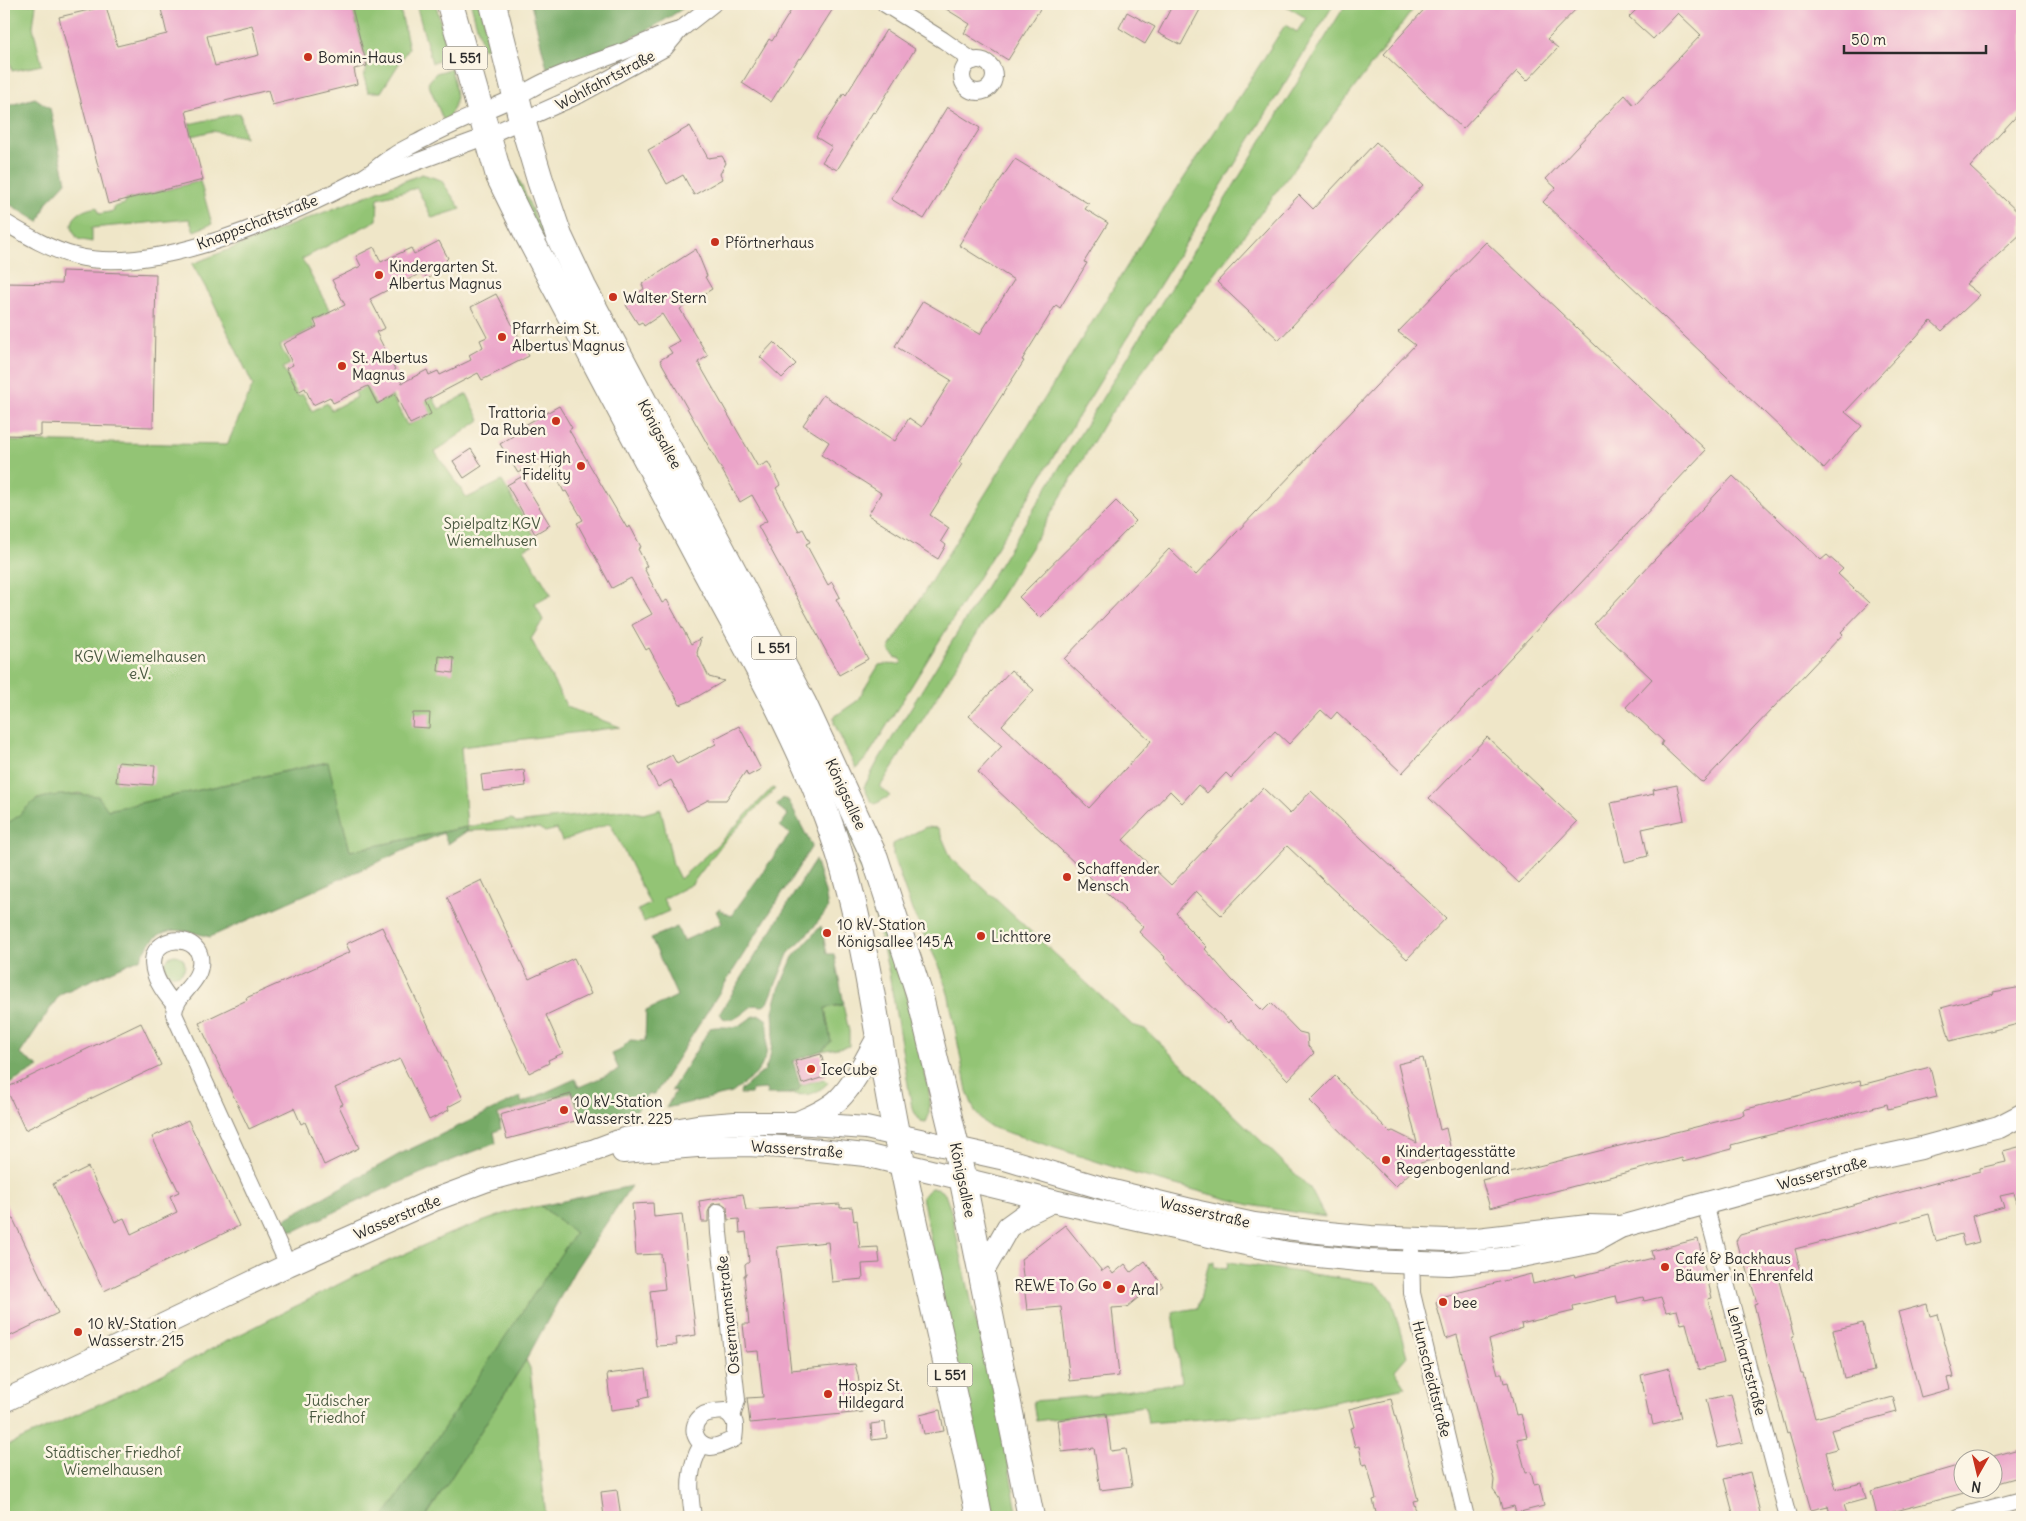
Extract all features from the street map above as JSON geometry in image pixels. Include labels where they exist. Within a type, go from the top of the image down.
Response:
[{"type":"main road","name":"Königsallee","points":[[450,4],[499,176],[520,221],[790,729],[840,854],[854,904],[896,1134],[963,1432],[979,1517]]},
{"type":"main road","name":"Königsallee","points":[[493,4],[519,108],[559,236],[583,287],[803,702],[872,851],[898,923],[918,993],[964,1180],[1031,1517]]},
{"type":"main road","name":"Wasserstraße","points":[[797,1123],[823,1110],[839,1099],[858,1073],[879,1036]]},
{"type":"main road","name":"Wasserstraße","points":[[595,1150],[626,1152],[697,1146],[747,1145],[848,1152],[902,1162],[964,1180],[1053,1201],[1288,1253],[1410,1264],[1449,1264],[1512,1258],[1593,1242],[1620,1227],[1852,1163],[1921,1148],[1992,1129],[2022,1115]]},
{"type":"main road","name":"Wasserstraße","points":[[4,1402],[288,1264],[434,1200],[486,1181],[595,1150],[624,1139],[697,1126],[735,1123],[797,1123],[866,1128],[1005,1159],[1109,1190],[1254,1224],[1348,1235],[1412,1239],[1477,1239],[1588,1226],[1620,1227]]},
{"type":"main road","points":[[982,1273],[1008,1227],[1026,1214],[1053,1201]]},
{"type":"street","name":"Wohlfahrtstraße","points":[[519,108],[559,105],[630,68],[665,48],[680,30],[713,4]]},
{"type":"street","points":[[885,4],[973,61]]},
{"type":"street","name":"Wohlfahrtstraße","points":[[519,108],[545,81],[622,52],[658,35],[680,30]]},
{"type":"street","points":[[483,124],[519,108]]},
{"type":"street","points":[[483,124],[519,108]]},
{"type":"street","name":"Knappschaftstraße","points":[[4,222],[40,243],[75,256],[118,260],[143,258],[181,251],[228,236],[300,208],[365,177],[392,156],[483,124]]},
{"type":"street","name":"Knappschaftstraße","points":[[365,177],[390,172],[483,124]]},
{"type":"street","points":[[174,1004],[174,1014],[288,1264]]},
{"type":"street","name":"Lehnhartzstraße","points":[[1705,1204],[1788,1517]]},
{"type":"street","name":"Ostermannstraße","points":[[702,1444],[713,1447],[734,1439],[736,1426],[732,1417],[737,1400],[718,1212]]},
{"type":"street","name":"Hunscheidtstraße","points":[[1412,1239],[1410,1264],[1414,1301],[1466,1517]]},
{"type":"street","points":[[692,1517],[689,1485],[694,1458],[702,1444],[696,1439],[694,1428],[700,1417],[707,1413],[725,1411],[732,1417]]},
{"type":"street","points":[[1958,1517],[2022,1500]]},
{"type":"green space","points":[[4,4],[36,4],[33,27],[42,65],[12,71],[9,56],[4,61]]},
{"type":"green space","points":[[351,4],[399,4],[409,48],[381,92],[368,92],[364,77],[367,66]]},
{"type":"green space","points":[[416,4],[436,4],[449,58],[432,63]]},
{"type":"green space","points":[[471,4],[480,4],[491,47],[483,49]]},
{"type":"green space","points":[[531,4],[689,4],[639,35],[604,51],[547,68]]},
{"type":"green space","points":[[1283,4],[1334,4],[868,756],[856,769],[834,723],[834,717],[857,701],[879,665],[902,663],[900,658],[896,658],[889,650],[892,644],[1147,234],[1227,113],[1231,110],[1285,25],[1297,32],[1306,18]]},
{"type":"green space","points":[[1346,4],[1417,4],[1106,420],[1032,546],[880,787],[890,796],[875,804],[870,800],[864,787],[878,761]]},
{"type":"green space","points":[[451,69],[456,97],[453,109],[444,122],[428,83],[436,73]]},
{"type":"green space","points":[[35,98],[50,108],[66,182],[47,202],[39,222],[4,201],[4,107]]},
{"type":"green space","points":[[240,113],[245,137],[212,131],[192,136],[189,124]]},
{"type":"green space","name":"KGV Wiemelhausen e.V.","points":[[422,174],[441,180],[461,209],[432,218],[417,188],[378,198],[377,220],[302,259],[330,311],[312,321],[315,327],[280,346],[290,364],[283,368],[298,396],[303,394],[312,411],[327,403],[331,410],[357,397],[354,390],[365,384],[375,404],[392,396],[407,425],[428,415],[421,402],[432,396],[439,409],[467,394],[480,420],[435,452],[467,498],[502,481],[538,542],[524,549],[551,595],[535,604],[543,620],[531,639],[567,707],[620,727],[461,747],[467,827],[512,819],[516,823],[626,810],[643,814],[661,809],[673,865],[680,879],[716,846],[772,788],[775,789],[723,843],[692,884],[663,899],[669,911],[644,922],[638,910],[650,904],[610,823],[562,841],[557,829],[545,832],[539,828],[467,831],[466,827],[350,851],[327,762],[108,810],[80,793],[37,799],[14,821],[4,824],[4,441],[227,445],[253,385],[211,297],[192,264]]},
{"type":"green space","points":[[517,175],[533,212],[849,823],[899,962],[929,1091],[929,1115],[926,1122],[920,1121],[912,1108],[889,973],[872,904],[847,826],[510,177]]},
{"type":"green space","points":[[200,181],[212,224],[194,231],[189,219],[92,228],[92,242],[78,239],[74,232],[72,226],[75,217],[90,208],[97,207],[99,214],[114,211],[114,207],[125,204],[125,200]]},
{"type":"green space","points":[[328,762],[350,851],[467,827],[467,831],[448,844],[443,833],[210,937],[178,930],[162,934],[147,947],[141,958],[60,994],[20,1054],[39,1067],[4,1087],[4,824],[40,798],[56,795],[98,796],[108,810]]},
{"type":"green space","points":[[783,798],[788,800],[812,846],[655,1094],[648,1094],[637,1110],[583,1121],[572,1092],[498,1114],[501,1129],[494,1132],[496,1143],[394,1185],[295,1231],[288,1230],[282,1225],[285,1219],[398,1155],[520,1097],[522,1103],[575,1079],[579,1087],[619,1070],[612,1054],[619,1051],[630,1040],[645,1041],[646,1011],[677,996],[651,938],[677,927],[683,941],[722,923],[716,911],[719,909],[731,916],[790,834],[780,826],[788,815],[776,805]]},
{"type":"green space","points":[[926,827],[938,828],[951,858],[1132,1025],[1145,1029],[1310,1188],[1325,1217],[1250,1205],[1135,1174],[988,1126],[975,1112],[967,1091],[949,997],[941,970],[912,910],[893,856],[893,844]]},
{"type":"green space","points":[[815,860],[828,909],[788,954],[768,1003],[763,1006],[754,1005],[736,1018],[723,1018],[720,1013]]},
{"type":"green space","points":[[821,926],[827,954],[834,954],[844,1004],[825,1008],[831,1042],[821,1051],[793,1061],[800,1085],[798,1091],[788,1094],[767,1094],[766,1089],[752,1090],[751,1094],[740,1094],[741,1090],[765,1070],[770,1057],[774,1031],[773,1011],[779,989],[793,957]]},
{"type":"green space","points":[[175,955],[182,958],[185,965],[182,972],[175,975],[168,972],[165,965],[168,958]]},
{"type":"green space","points":[[843,1005],[849,1031],[849,1046],[821,1051],[831,1042],[825,1008]]},
{"type":"green space","points":[[760,1015],[767,1020],[766,1055],[755,1075],[732,1093],[666,1108],[676,1090],[671,1091],[710,1028],[738,1026],[752,1017]]},
{"type":"green space","points":[[824,1079],[828,1083],[814,1093],[805,1095],[788,1094],[798,1091],[800,1085]]},
{"type":"green space","points":[[631,1186],[575,1270],[526,1360],[426,1517],[384,1517],[575,1233],[541,1206]]},
{"type":"green space","points":[[931,1188],[937,1188],[945,1194],[951,1211],[976,1322],[991,1367],[1018,1517],[987,1517],[922,1197]]},
{"type":"green space","name":"Jüdischer Friedhof","points":[[541,1206],[575,1233],[396,1517],[4,1517],[4,1447],[139,1386],[353,1277],[449,1234],[515,1210]]},
{"type":"green space","points":[[1209,1262],[1214,1262],[1214,1267],[1227,1268],[1228,1262],[1375,1283],[1386,1293],[1392,1302],[1407,1356],[1395,1370],[1406,1387],[1281,1413],[1148,1423],[1145,1406],[1036,1421],[1033,1401],[1092,1396],[1182,1382],[1173,1312],[1198,1308]]},
{"type":"green space","points":[[526,1360],[530,1368],[546,1517],[426,1517]]},
{"type":"building","points":[[182,4],[351,4],[367,66],[354,69],[357,84],[272,105],[268,90],[186,111],[203,180],[108,204],[59,17],[106,6],[117,46],[167,34],[161,9]],"holes":[[[252,25],[259,55],[215,66],[207,36]]]},
{"type":"building","points":[[795,4],[836,4],[771,102],[742,83],[769,39],[772,41]]},
{"type":"building","points":[[938,4],[1043,4],[1008,60],[964,33],[970,24]]},
{"type":"building","points":[[1173,4],[1203,4],[1181,45],[1158,33]]},
{"type":"building","points":[[1429,4],[1581,4],[1547,39],[1558,48],[1527,81],[1517,71],[1463,129],[1384,54]]},
{"type":"building","points":[[1642,4],[2022,4],[2022,110],[1970,167],[2022,216],[2022,233],[1966,284],[1980,295],[1942,331],[1931,321],[1845,412],[1862,426],[1824,469],[1543,202],[1556,188],[1546,179],[1625,95],[1634,105],[1701,35],[1678,13],[1653,39],[1629,17]]},
{"type":"building","points":[[1127,12],[1155,27],[1145,44],[1119,28]]},
{"type":"building","points":[[886,30],[915,49],[837,170],[822,162],[832,147],[816,137],[844,93],[846,95]]},
{"type":"building","points":[[947,107],[980,128],[924,219],[891,199]]},
{"type":"building","points":[[690,126],[708,158],[722,156],[726,163],[720,174],[722,179],[694,195],[683,175],[667,184],[648,150]]},
{"type":"building","points":[[1376,142],[1423,185],[1279,340],[1217,282],[1299,195],[1313,209]]},
{"type":"building","points":[[1015,159],[1089,204],[1085,209],[1108,223],[1084,262],[1087,263],[1060,308],[1056,305],[1022,360],[1024,361],[959,462],[962,464],[930,515],[949,528],[941,541],[946,545],[938,559],[868,515],[881,493],[821,455],[829,442],[803,425],[823,395],[895,441],[909,418],[922,427],[951,380],[895,346],[923,301],[980,334],[1014,280],[959,245],[985,202]]},
{"type":"building","points":[[439,241],[448,258],[446,260],[449,267],[427,279],[423,272],[370,299],[385,328],[376,332],[402,383],[427,370],[429,375],[438,371],[440,375],[471,360],[469,355],[483,347],[480,340],[487,337],[471,307],[496,294],[529,356],[482,380],[478,373],[425,401],[431,414],[410,424],[395,394],[377,404],[368,386],[333,403],[330,397],[313,405],[305,388],[298,392],[286,368],[293,365],[283,344],[317,327],[314,320],[345,305],[332,280],[361,266],[356,256],[374,247],[381,262],[411,248],[414,254]]},
{"type":"building","points":[[1486,242],[1706,450],[1402,773],[1337,712],[1331,719],[1321,710],[1289,744],[1275,731],[1231,778],[1226,773],[1207,793],[1198,785],[1182,803],[1170,791],[1123,840],[1171,885],[1263,788],[1290,814],[1311,791],[1446,918],[1407,959],[1287,846],[1221,915],[1196,891],[1176,913],[1185,925],[1207,947],[1205,949],[1232,980],[1263,1011],[1271,1003],[1299,1032],[1307,1034],[1308,1046],[1314,1053],[1288,1080],[1230,1020],[1228,1023],[1195,991],[1165,957],[1139,932],[1143,927],[978,772],[1002,746],[969,716],[1011,670],[1034,690],[1002,725],[1089,808],[1151,741],[1064,659],[1169,549],[1196,575],[1415,345],[1398,332]]},
{"type":"building","points":[[696,249],[707,276],[705,277],[712,289],[680,309],[708,356],[698,362],[758,467],[768,462],[780,485],[776,488],[799,531],[803,529],[810,542],[806,544],[828,585],[832,582],[840,597],[836,599],[868,659],[839,675],[758,526],[767,521],[752,495],[740,502],[660,360],[672,353],[668,347],[679,341],[662,314],[644,326],[642,322],[638,324],[626,305],[629,303],[627,299],[644,289],[642,284]]},
{"type":"building","points":[[62,271],[156,274],[153,427],[41,424],[41,436],[4,435],[4,283],[61,284]]},
{"type":"building","points":[[774,342],[796,364],[782,378],[760,357]]},
{"type":"building","points":[[559,406],[572,428],[569,430],[627,528],[630,526],[641,547],[638,549],[647,566],[644,568],[662,603],[667,600],[691,644],[701,638],[697,653],[709,677],[724,681],[690,701],[680,705],[649,648],[646,650],[632,625],[652,614],[631,578],[612,588],[577,523],[583,520],[566,491],[564,492],[546,456],[518,473],[500,444],[516,434],[514,431]]},
{"type":"building","points":[[471,449],[482,466],[464,478],[453,461]]},
{"type":"building","points":[[1733,476],[1821,560],[1827,555],[1843,569],[1838,574],[1869,603],[1841,632],[1843,634],[1703,782],[1661,745],[1663,741],[1626,707],[1652,679],[1594,624]]},
{"type":"building","points":[[521,477],[550,525],[535,534],[507,485]]},
{"type":"building","points":[[1116,501],[1136,521],[1040,618],[1019,597]]},
{"type":"building","points":[[439,656],[454,658],[453,673],[438,671]]},
{"type":"building","points":[[413,713],[430,713],[429,728],[412,727]]},
{"type":"building","points":[[739,726],[761,769],[748,776],[746,771],[726,800],[708,800],[687,811],[671,780],[658,787],[648,768],[672,755],[677,764],[716,744],[714,739]]},
{"type":"building","points":[[1487,737],[1577,822],[1519,883],[1429,798]]},
{"type":"building","points":[[118,762],[155,765],[153,785],[116,782]]},
{"type":"building","points":[[524,770],[526,786],[483,791],[481,775]]},
{"type":"building","points":[[1677,785],[1684,820],[1642,829],[1648,856],[1625,862],[1611,803],[1654,794],[1653,790]]},
{"type":"building","points":[[482,880],[529,979],[574,958],[591,994],[546,1015],[563,1053],[548,1060],[549,1063],[529,1073],[447,897]]},
{"type":"building","points":[[382,927],[463,1099],[448,1107],[449,1110],[429,1120],[400,1059],[335,1088],[343,1104],[339,1106],[359,1148],[324,1165],[305,1122],[301,1124],[294,1108],[249,1129],[199,1023],[247,1000],[246,998],[350,952],[346,944]]},
{"type":"building","points":[[2022,987],[2022,1023],[1950,1041],[1941,1008],[1994,994],[1993,992]]},
{"type":"building","points":[[141,1023],[161,1065],[25,1130],[6,1088]]},
{"type":"building","name":"IceCube","points":[[821,1054],[827,1076],[802,1084],[795,1061]]},
{"type":"building","points":[[1423,1058],[1440,1130],[1446,1128],[1452,1155],[1420,1163],[1395,1187],[1310,1101],[1335,1076],[1390,1132],[1393,1131],[1417,1143],[1398,1064]]},
{"type":"building","points":[[1930,1067],[1937,1097],[1888,1109],[1887,1104],[1731,1145],[1732,1149],[1683,1162],[1682,1158],[1490,1208],[1482,1180],[1744,1115],[1743,1110],[1860,1080],[1861,1085]]},
{"type":"building","points":[[571,1094],[579,1120],[507,1139],[500,1115]]},
{"type":"building","points":[[188,1120],[239,1226],[104,1291],[53,1184],[88,1167],[115,1222],[124,1218],[131,1234],[177,1212],[170,1196],[179,1192],[152,1137]]},
{"type":"building","points":[[2022,1146],[2022,1202],[2017,1203],[2014,1193],[2000,1196],[2004,1207],[1972,1216],[1979,1242],[1964,1246],[1961,1234],[1936,1241],[1929,1214],[1795,1249],[1802,1275],[1779,1281],[1794,1337],[1792,1338],[1801,1374],[1803,1374],[1815,1418],[1893,1397],[1897,1412],[1831,1430],[1837,1449],[1826,1452],[1836,1489],[1862,1483],[1866,1499],[1844,1505],[1848,1517],[1831,1517],[1828,1506],[1811,1510],[1773,1382],[1754,1304],[1757,1303],[1745,1262],[1742,1263],[1736,1241],[1740,1235],[1980,1171],[1980,1168],[2006,1162],[2003,1151]]},
{"type":"building","points":[[743,1194],[746,1210],[840,1204],[840,1208],[852,1207],[854,1221],[857,1220],[860,1248],[878,1247],[880,1263],[862,1264],[863,1279],[832,1282],[828,1242],[777,1247],[791,1370],[855,1364],[863,1412],[750,1423],[747,1398],[763,1397],[758,1351],[746,1352],[743,1324],[749,1324],[744,1275],[746,1275],[745,1265],[749,1262],[746,1232],[740,1233],[739,1219],[728,1220],[727,1207],[722,1203],[712,1204],[708,1212],[708,1222],[702,1222],[699,1201]]},
{"type":"building","points":[[4,1200],[58,1313],[4,1339]]},
{"type":"building","points":[[653,1203],[654,1217],[682,1214],[696,1335],[676,1338],[677,1345],[656,1346],[650,1291],[665,1289],[661,1254],[636,1255],[632,1204]]},
{"type":"building","points":[[1065,1225],[1102,1271],[1108,1267],[1113,1274],[1125,1264],[1131,1272],[1145,1261],[1163,1286],[1150,1295],[1145,1292],[1127,1307],[1112,1308],[1119,1376],[1070,1381],[1061,1307],[1027,1310],[1021,1259]]},
{"type":"building","points":[[1698,1239],[1712,1298],[1708,1299],[1724,1363],[1698,1370],[1686,1323],[1681,1324],[1677,1310],[1666,1312],[1661,1297],[1644,1301],[1643,1297],[1618,1303],[1616,1296],[1573,1306],[1574,1311],[1521,1324],[1522,1328],[1489,1340],[1498,1374],[1502,1374],[1504,1383],[1508,1382],[1516,1415],[1521,1414],[1527,1437],[1517,1439],[1526,1473],[1531,1472],[1534,1485],[1539,1484],[1544,1506],[1516,1513],[1514,1506],[1502,1509],[1499,1497],[1493,1489],[1494,1480],[1457,1335],[1446,1339],[1436,1303],[1440,1297],[1531,1274],[1533,1284],[1574,1274],[1575,1277],[1653,1258],[1651,1251]]},
{"type":"building","points":[[1927,1304],[1930,1316],[1937,1314],[1954,1377],[1947,1378],[1950,1389],[1921,1397],[1898,1312]]},
{"type":"building","points":[[1863,1323],[1874,1371],[1844,1378],[1833,1330]]},
{"type":"building","points":[[1669,1368],[1681,1418],[1653,1425],[1651,1416],[1649,1416],[1641,1375]]},
{"type":"building","points":[[646,1369],[649,1397],[639,1399],[640,1406],[611,1410],[607,1374]]},
{"type":"building","points":[[1731,1394],[1743,1442],[1718,1448],[1706,1400]]},
{"type":"building","points":[[1391,1399],[1418,1500],[1413,1501],[1417,1514],[1406,1517],[1377,1517],[1373,1500],[1376,1499],[1367,1464],[1363,1465],[1359,1446],[1355,1447],[1350,1428],[1354,1427],[1349,1409]]},
{"type":"building","points":[[940,1410],[944,1431],[924,1434],[920,1415]]},
{"type":"building","points":[[1106,1413],[1111,1451],[1126,1449],[1132,1486],[1100,1490],[1094,1448],[1062,1452],[1058,1420]]},
{"type":"building","points":[[885,1422],[887,1438],[872,1440],[871,1424]]},
{"type":"building","points":[[2022,1448],[2022,1476],[2004,1481],[2004,1453]]},
{"type":"building","points":[[1954,1467],[1954,1496],[1877,1516],[1871,1491]]},
{"type":"building","points":[[1750,1472],[1761,1517],[1734,1517],[1724,1479]]},
{"type":"building","points":[[617,1490],[621,1517],[604,1517],[601,1492]]},
{"type":"place","name":"Bomin-Haus","points":[[308,57]]},
{"type":"place","name":"Pförtnerhaus","points":[[715,242]]},
{"type":"place","name":"Kindergarten St. Albertus Magnus","points":[[379,275]]},
{"type":"place","name":"Walter Stern","points":[[613,297]]},
{"type":"place","name":"Pfarrheim St. Albertus Magnus","points":[[502,337]]},
{"type":"place","name":"St. Albertus Magnus","points":[[342,366]]},
{"type":"place","name":"Trattoria Da Ruben","points":[[556,421]]},
{"type":"place","name":"Finest High Fidelity","points":[[581,466]]},
{"type":"place","name":"Schaffender Mensch","points":[[1067,877]]},
{"type":"place","name":"10 kV-Station Königsallee 145 A","points":[[827,933]]},
{"type":"place","name":"Lichttore","points":[[981,936]]},
{"type":"place","name":"IceCube","points":[[811,1069]]},
{"type":"place","name":"10 kV-Station Wasserstr. 225","points":[[564,1110]]},
{"type":"place","name":"Kindertagesstätte Regenbogenland","points":[[1386,1160]]},
{"type":"place","name":"Café & Backhaus Bäumer in Ehrenfeld","points":[[1665,1267]]},
{"type":"place","name":"REWE To Go","points":[[1107,1285]]},
{"type":"place","name":"Aral","points":[[1121,1289]]},
{"type":"place","name":"bee","points":[[1443,1302]]},
{"type":"place","name":"10 kV-Station Wasserstr. 215","points":[[78,1332]]},
{"type":"place","name":"Hospiz St. Hildegard","points":[[828,1394]]},
{"type":"park label","name":"Spielpaltz KGV Wiemelhusen","points":[[492,532]]},
{"type":"park label","name":"Städtischer Friedhof Wiemelhausen","points":[[113,1460]]}]
